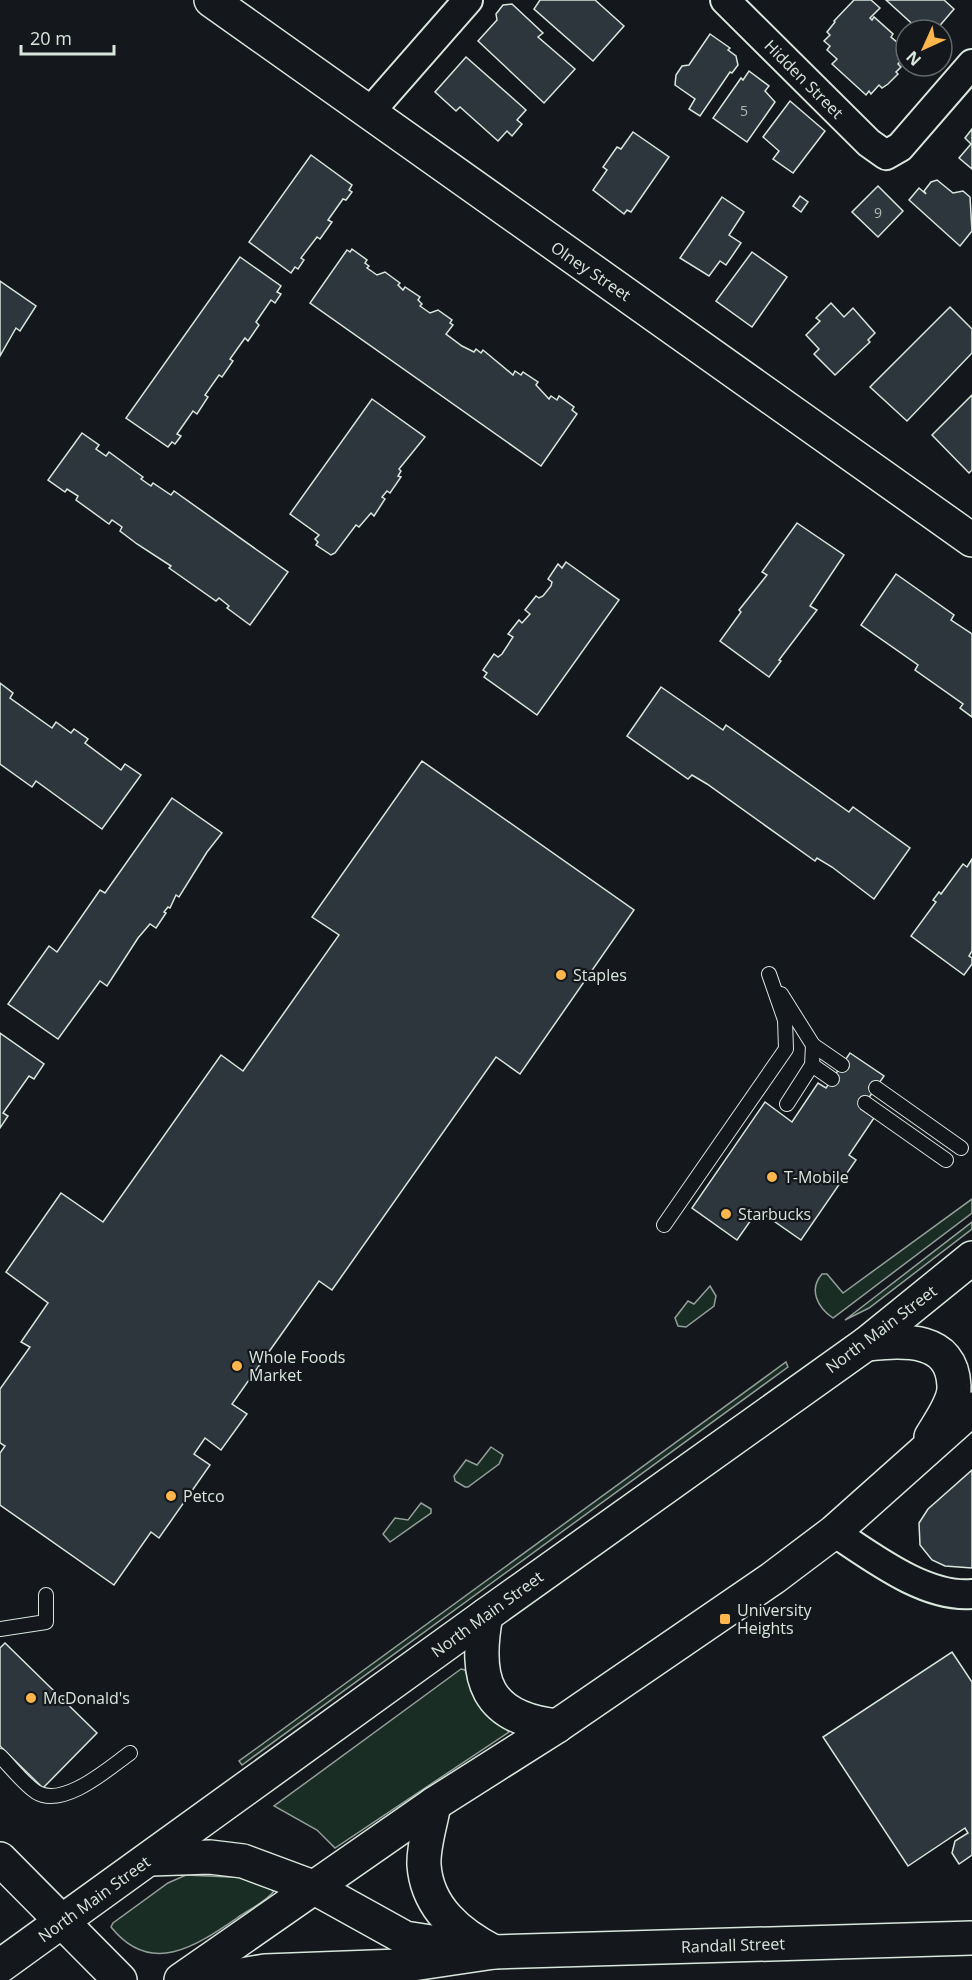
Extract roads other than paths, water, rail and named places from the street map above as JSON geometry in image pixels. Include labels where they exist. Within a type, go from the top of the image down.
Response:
[{"type":"main road","name":"Olney Street","points":[[211,0],[548,242],[789,408],[972,540]]},
{"type":"main road","name":"North Main Street","points":[[0,1966],[486,1614],[866,1344],[972,1258]]},
{"type":"main road","points":[[866,1344],[904,1341],[921,1343],[939,1352],[950,1369],[954,1387],[946,1410],[924,1449]]},
{"type":"main road","points":[[181,1980],[434,1804],[557,1726],[773,1578],[834,1533],[924,1449],[972,1409]]},
{"type":"main road","points":[[486,1614],[480,1647],[482,1671],[489,1690],[499,1704],[514,1714],[531,1723],[557,1726]]},
{"type":"main road","points":[[434,1804],[424,1864],[428,1885],[438,1907],[451,1924],[470,1939],[494,1952]]},
{"type":"main road","name":"Randall Street","points":[[150,1858],[210,1857],[243,1861],[313,1887],[405,1938],[494,1952]]},
{"type":"main road","points":[[0,1859],[120,1980]]},
{"type":"main road","name":"Randall Street","points":[[212,1980],[265,1971],[399,1966],[494,1952],[972,1938]]},
{"type":"street","points":[[369,113],[468,0]]},
{"type":"street","name":"Hidden Street","points":[[725,0],[868,143],[886,155],[900,147],[972,64]]},
{"type":"street","points":[[834,1533],[911,1580],[960,1595],[972,1594]]},
{"type":"lane","points":[[664,1225],[786,1049],[785,1020],[769,974],[813,1045],[842,1065]]},
{"type":"lane","points":[[787,1104],[812,1065],[813,1045]]},
{"type":"lane","points":[[812,1065],[832,1079]]},
{"type":"lane","points":[[876,1088],[961,1148]]},
{"type":"lane","points":[[865,1103],[946,1160]]},
{"type":"lane","points":[[0,1629],[46,1622],[46,1595]]},
{"type":"lane","points":[[0,1756],[36,1792],[48,1797],[67,1794],[130,1754]]},
{"type":"place","name":"Staples","points":[[561,975]]},
{"type":"place","name":"T-Mobile","points":[[772,1177]]},
{"type":"place","name":"Starbucks","points":[[726,1214]]},
{"type":"place","name":"Whole Foods Market","points":[[237,1366]]},
{"type":"place","name":"Petco","points":[[171,1496]]},
{"type":"place","name":"University Heights","points":[[725,1619]]},
{"type":"place","name":"McDonald's","points":[[31,1698]]}]
